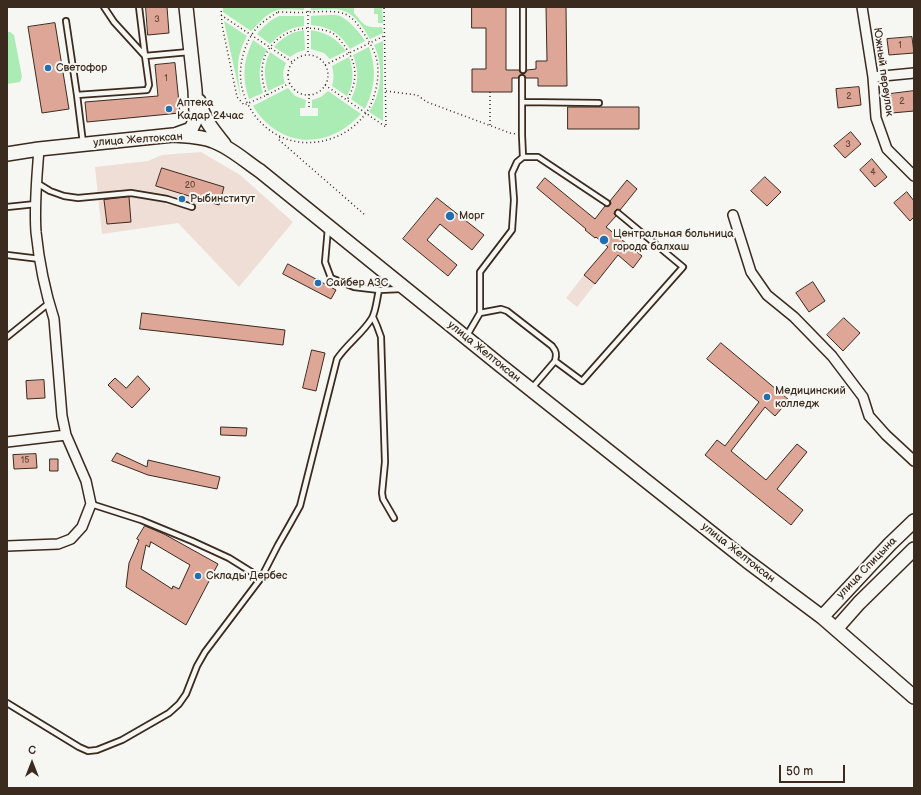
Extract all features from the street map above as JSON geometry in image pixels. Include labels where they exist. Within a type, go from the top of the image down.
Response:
[{"type":"main road","points":[[173,135],[184,133],[191,129],[196,112],[186,7]]},
{"type":"main road","points":[[195,90],[202,113],[210,127],[228,148]]},
{"type":"main road","name":"улица Желтоксан","points":[[7,154],[83,144],[173,135],[192,136],[213,140],[228,148],[260,171],[328,227],[747,561],[836,628],[914,697]]},
{"type":"main road","name":"улица Спицына","points":[[822,617],[890,544],[914,521]]},
{"type":"main road","name":"улица Спицына","points":[[836,628],[914,549]]},
{"type":"street","name":"Южный переулок","points":[[862,7],[873,77],[876,118],[887,149],[914,176]]},
{"type":"street","points":[[873,77],[914,73]]},
{"type":"street","points":[[7,546],[58,544],[71,539],[82,527],[91,504],[86,481],[66,436],[62,416],[54,319],[49,303],[40,259],[36,231],[37,183],[40,149]]},
{"type":"street","points":[[734,215],[751,272],[767,295],[794,318],[832,356],[863,397],[869,416],[886,435],[900,446],[914,461]]},
{"type":"street","points":[[7,442],[66,436]]},
{"type":"lane","points":[[104,7],[114,22],[145,56]]},
{"type":"lane","points":[[77,95],[147,90],[149,85],[139,7]]},
{"type":"lane","points":[[522,70],[523,7]]},
{"type":"lane","points":[[66,21],[83,144]]},
{"type":"lane","points":[[145,56],[191,52]]},
{"type":"lane","points":[[522,78],[523,158]]},
{"type":"lane","points":[[522,102],[599,103]]},
{"type":"lane","points":[[466,337],[480,313],[480,272],[512,230],[514,200],[512,173],[517,162],[523,158],[538,158],[607,203]]},
{"type":"lane","points":[[37,183],[50,191],[64,196],[78,198],[131,193],[167,199],[192,207]]},
{"type":"lane","points":[[7,207],[36,204]]},
{"type":"lane","points":[[554,361],[582,381],[683,267],[618,213]]},
{"type":"lane","points":[[328,227],[326,262],[331,278],[354,287],[379,290],[407,289]]},
{"type":"lane","points":[[7,255],[40,259]]},
{"type":"lane","points":[[7,703],[88,751],[97,750],[122,740],[169,713],[179,704],[186,694],[197,666],[205,652],[261,578],[300,506],[337,359],[342,350],[361,332],[373,317],[379,290]]},
{"type":"lane","points":[[7,337],[49,303]]},
{"type":"lane","points":[[480,313],[502,309],[507,311],[552,346],[555,350],[556,355],[554,361],[531,389]]},
{"type":"lane","points":[[373,317],[380,337],[385,462],[382,493],[383,499],[394,518]]},
{"type":"lane","points":[[91,504],[142,520],[192,541],[229,558],[261,578]]},
{"type":"path","points":[[221,7],[221,15],[237,97],[244,105],[290,83]]},
{"type":"path","points":[[308,7],[308,55]]},
{"type":"path","points":[[325,85],[386,127],[384,7]]},
{"type":"path","points":[[278,12],[308,12],[332,12],[345,14],[356,22],[376,58],[377,70],[377,87],[371,105],[363,117],[352,128],[337,137],[324,142],[309,144],[290,140],[267,129],[248,104],[242,88],[240,73],[246,47],[251,35],[269,17],[278,12]]},
{"type":"path","points":[[221,15],[292,62]]},
{"type":"path","points":[[267,95],[262,78],[264,57],[279,38],[288,32],[308,28],[326,30],[334,34],[341,40],[349,53],[355,76],[352,92],[347,100]]},
{"type":"path","points":[[325,65],[385,36]]},
{"type":"path","points":[[308,55],[320,59],[327,69],[328,76],[325,85],[318,92],[309,94],[299,92],[294,89],[288,77],[292,62],[302,56],[308,55]]},
{"type":"path","points":[[386,91],[417,95],[427,102],[510,133],[522,135]]},
{"type":"path","points":[[490,92],[490,125]]},
{"type":"path","points":[[309,94],[309,108]]},
{"type":"path","points":[[280,136],[278,139],[365,215]]},
{"type":"shaded area","name":"Рыбинститут","points":[[201,152],[240,175],[293,222],[239,287],[178,223],[102,234],[95,167],[148,161],[162,155]]},
{"type":"shaded area","points":[[584,275],[595,284],[577,307],[566,298]]},
{"type":"green space","points":[[223,7],[304,7],[304,10],[285,9],[272,12],[251,31],[223,12]]},
{"type":"green space","points":[[311,7],[382,7],[383,23],[378,23],[378,14],[374,14],[374,8],[354,8],[354,13],[366,25],[372,27],[382,27],[383,33],[370,39],[365,30],[350,14],[334,9],[311,10]]},
{"type":"green space","points":[[338,15],[347,20],[365,41],[350,49],[334,32],[324,27],[311,25],[311,16]]},
{"type":"green space","points":[[279,16],[304,16],[304,26],[293,28],[285,32],[270,44],[257,34],[267,24]]},
{"type":"green space","points":[[224,21],[247,36],[240,51],[238,66],[241,97],[240,95]]},
{"type":"green space","points":[[304,30],[305,50],[290,57],[274,47],[288,36]]},
{"type":"green space","points":[[311,30],[331,37],[346,51],[330,59],[324,53],[311,49]]},
{"type":"green space","points":[[7,32],[14,35],[22,77],[20,82],[7,84]]},
{"type":"green space","points":[[253,40],[267,50],[260,65],[260,82],[263,93],[249,99],[245,84],[245,62]]},
{"type":"green space","points":[[383,41],[383,121],[369,112],[377,96],[380,79],[379,62],[374,45]]},
{"type":"green space","points":[[369,47],[372,55],[374,79],[371,94],[365,109],[351,99],[357,83],[357,72],[353,55]]},
{"type":"green space","points":[[270,52],[286,63],[283,73],[285,83],[268,91],[265,71],[266,62]]},
{"type":"green space","points":[[349,57],[352,67],[352,77],[351,87],[347,96],[332,86],[334,76],[332,66]]},
{"type":"green space","points":[[288,88],[295,96],[306,100],[305,108],[300,108],[300,116],[318,116],[318,108],[312,108],[312,100],[321,97],[328,91],[361,114],[348,126],[319,139],[304,140],[290,137],[276,130],[264,120],[253,106]]},
{"type":"building","points":[[146,7],[167,7],[169,33],[148,35]]},
{"type":"building","points":[[472,7],[506,7],[506,70],[519,70],[523,74],[527,70],[536,69],[536,61],[547,61],[546,7],[566,7],[567,86],[538,86],[538,78],[526,78],[522,74],[518,78],[512,78],[512,92],[472,92],[472,69],[486,69],[486,28],[472,28]]},
{"type":"building","name":"Светофор","points":[[55,23],[69,109],[42,113],[28,27]]},
{"type":"building","points":[[912,37],[914,53],[889,55],[887,39]]},
{"type":"building","points":[[175,63],[180,113],[87,122],[85,102],[158,96],[155,65]]},
{"type":"building","points":[[859,87],[861,105],[838,108],[836,89]]},
{"type":"building","points":[[914,91],[914,111],[892,113],[890,94]]},
{"type":"building","points":[[568,107],[639,107],[639,129],[568,129]]},
{"type":"building","points":[[851,132],[861,144],[845,158],[834,146]]},
{"type":"building","points":[[872,159],[887,177],[875,187],[860,170]]},
{"type":"building","points":[[162,168],[224,187],[219,205],[156,186]]},
{"type":"building","points":[[765,177],[781,192],[767,206],[751,191]]},
{"type":"building","points":[[545,178],[595,219],[605,206],[610,205],[610,201],[627,180],[637,189],[620,210],[617,209],[615,211],[614,214],[616,216],[606,227],[642,256],[633,268],[618,255],[595,284],[584,275],[608,247],[585,230],[586,229],[537,188]]},
{"type":"building","points":[[907,192],[914,201],[914,217],[910,221],[894,203]]},
{"type":"building","points":[[129,197],[131,222],[107,224],[104,200]]},
{"type":"building","points":[[437,198],[484,235],[472,250],[440,224],[427,240],[457,265],[448,276],[403,239]]},
{"type":"building","points":[[288,264],[336,290],[331,299],[283,274]]},
{"type":"building","points":[[813,282],[825,301],[809,312],[796,293]]},
{"type":"building","points":[[142,313],[285,330],[283,345],[140,329]]},
{"type":"building","points":[[844,318],[860,333],[843,351],[827,335]]},
{"type":"building","points":[[721,343],[789,400],[775,416],[765,407],[731,451],[766,480],[797,444],[807,452],[777,489],[803,510],[791,525],[705,455],[717,440],[725,446],[759,402],[707,359]]},
{"type":"building","points":[[312,350],[325,353],[316,391],[303,388]]},
{"type":"building","points":[[138,376],[150,389],[132,408],[108,385],[115,378],[126,388]]},
{"type":"building","points":[[44,380],[45,398],[27,399],[26,381]]},
{"type":"building","points":[[221,427],[247,428],[246,436],[221,435]]},
{"type":"building","points":[[117,453],[147,467],[148,460],[220,477],[217,489],[148,475],[112,461]]},
{"type":"building","points":[[36,454],[37,468],[14,469],[13,455]]},
{"type":"building","points":[[50,459],[58,459],[58,471],[50,471]]},
{"type":"building","name":"Склады Дербес","points":[[145,526],[164,534],[218,564],[186,625],[126,587],[129,563],[139,540],[137,539]],"holes":[[[151,542],[190,565],[179,589],[173,586],[172,589],[141,569],[146,545],[149,547]]]},
{"type":"place","name":"Светофор","points":[[48,68]]},
{"type":"place","name":"Аптека Кадар 24час","points":[[169,109]]},
{"type":"place","name":"Рыбинститут","points":[[182,199]]},
{"type":"place","name":"Морг","points":[[450,216]]},
{"type":"place","name":"Центральная больница города балхаш","points":[[604,240]]},
{"type":"place","name":"Сайбер АЗС","points":[[318,283]]},
{"type":"place","name":"Медицинский колледж","points":[[767,397]]},
{"type":"place","name":"Склады Дербес","points":[[198,576]]}]
